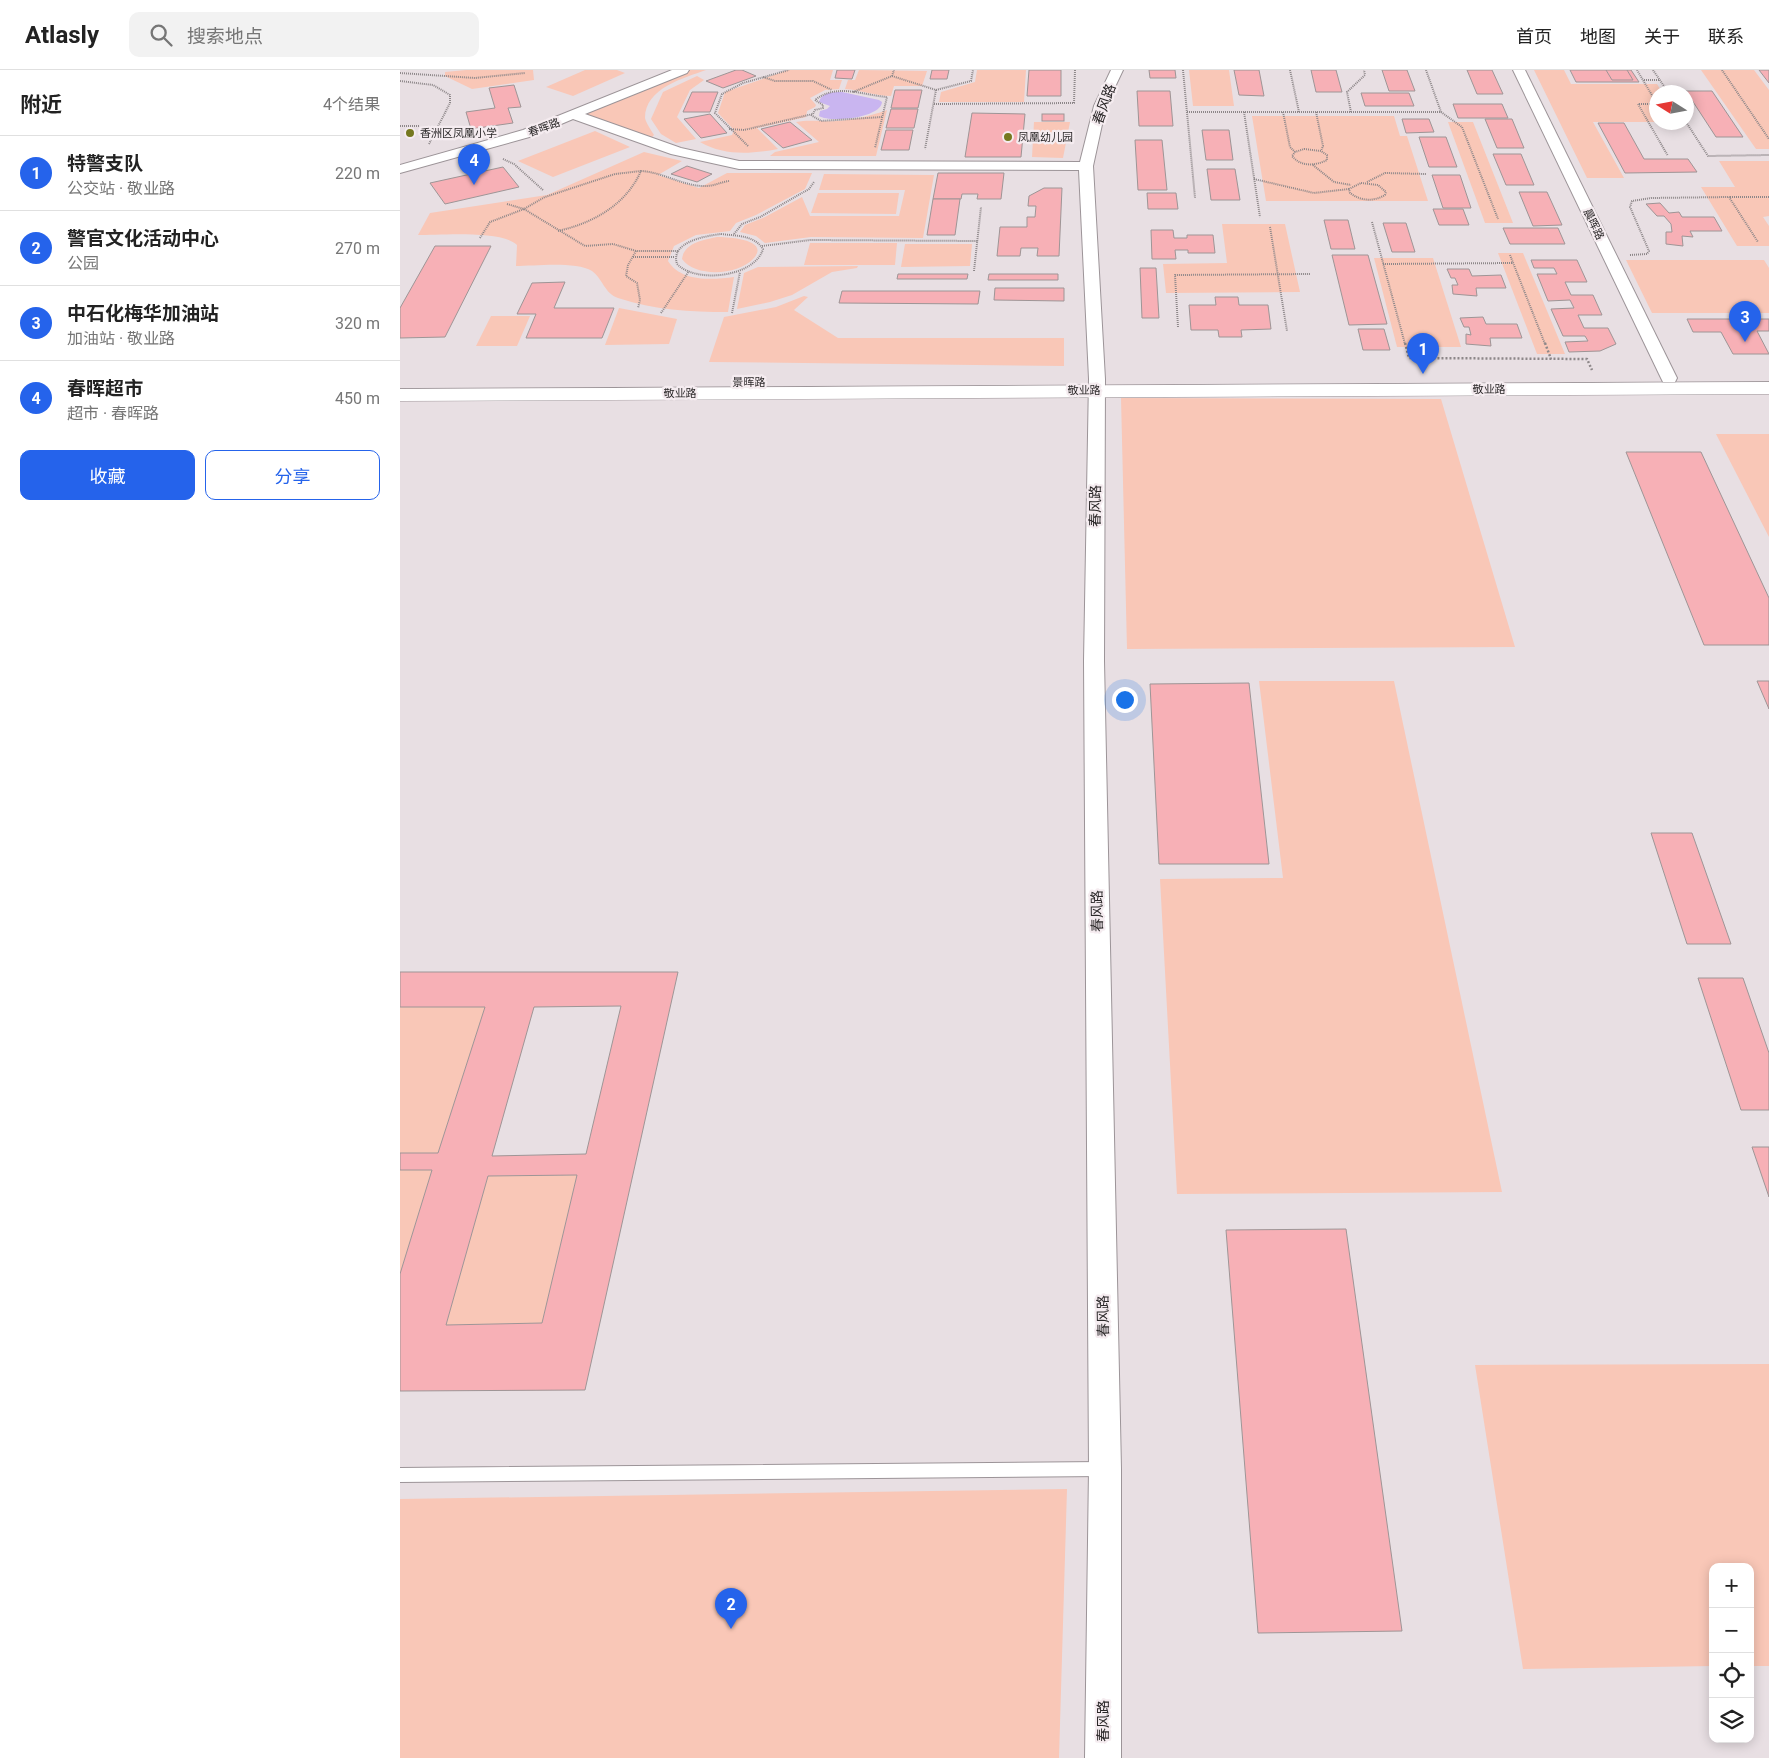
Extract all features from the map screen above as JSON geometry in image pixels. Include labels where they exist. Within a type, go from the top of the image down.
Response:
[{"type":"main road","name":"敬业路","points":[[400,395],[1769,377]]},
{"type":"main road","name":"景晖路","points":[[400,382],[1097,385]]},
{"type":"main road","name":"敬业路","points":[[1097,385],[1769,388]]},
{"type":"street","name":"春晖路","points":[[400,169],[528,133],[683,70]]},
{"type":"street","name":"春风路","points":[[1103,1758],[1105,1469],[1094,661],[1097,385],[1086,166],[1100,106],[1117,70]]},
{"type":"street","name":"晨晖路","points":[[1519,70],[1669,378]]},
{"type":"street","points":[[574,115],[677,151],[708,160],[739,165],[1086,166]]},
{"type":"lane","points":[[400,1474],[1105,1469]]},
{"type":"path","points":[[413,74],[418,70]]},
{"type":"path","points":[[748,146],[715,113],[722,94],[728,89],[789,70]]},
{"type":"path","points":[[892,76],[894,70]]},
{"type":"path","points":[[852,92],[892,76],[936,90],[971,81],[973,70]]},
{"type":"path","points":[[934,104],[1074,104],[1075,70]]},
{"type":"path","points":[[1183,70],[1195,198]]},
{"type":"path","points":[[1290,70],[1299,112]]},
{"type":"path","points":[[1352,112],[1347,92],[1365,75],[1364,70]]},
{"type":"path","points":[[1426,70],[1441,112],[1462,127],[1498,219]]},
{"type":"path","points":[[1637,70],[1649,90]]},
{"type":"path","points":[[1654,70],[1663,85]]},
{"type":"path","points":[[1722,70],[1769,139]]},
{"type":"path","points":[[400,73],[474,78],[525,73]]},
{"type":"path","points":[[763,77],[781,81],[809,79],[832,91]]},
{"type":"path","points":[[1644,80],[1660,80]]},
{"type":"path","points":[[400,81],[429,83],[444,87],[450,95],[450,104],[418,165]]},
{"type":"path","points":[[925,151],[936,90]]},
{"type":"path","points":[[729,129],[744,130],[811,115],[815,110],[823,108],[823,105],[816,100],[819,96],[832,91],[887,97],[874,152]]},
{"type":"path","points":[[1649,103],[1638,104],[1649,123]]},
{"type":"path","points":[[1187,112],[1441,112]]},
{"type":"path","points":[[1244,112],[1260,217]]},
{"type":"path","points":[[1283,112],[1290,147],[1295,152]]},
{"type":"path","points":[[1316,112],[1323,146],[1320,151]]},
{"type":"path","points":[[811,115],[821,121],[882,117]]},
{"type":"path","points":[[400,126],[419,126]]},
{"type":"path","points":[[1653,130],[1668,156]]},
{"type":"path","points":[[1691,130],[1708,156],[1769,156]]},
{"type":"path","points":[[481,146],[514,164],[543,190]]},
{"type":"path","points":[[1304,149],[1320,151],[1327,155],[1327,160],[1313,164],[1296,161],[1292,156],[1295,152],[1304,149]]},
{"type":"path","points":[[1313,164],[1334,182],[1352,186],[1367,183],[1385,173],[1426,174]]},
{"type":"path","points":[[480,238],[490,222],[524,210],[545,197],[615,174],[651,170],[696,185],[707,186],[730,180]]},
{"type":"path","points":[[558,231],[584,225],[604,214],[630,188],[641,171]]},
{"type":"path","points":[[734,234],[742,224],[760,217],[809,189],[817,178]]},
{"type":"path","points":[[1254,179],[1314,193],[1349,189],[1352,186]]},
{"type":"path","points":[[1349,189],[1353,196],[1364,199],[1377,199],[1385,195],[1385,189],[1367,183]]},
{"type":"path","points":[[1729,197],[1758,242]]},
{"type":"path","points":[[1609,255],[1642,255],[1647,254],[1649,251],[1631,213],[1632,201],[1650,198],[1769,197]]},
{"type":"path","points":[[507,204],[524,210],[549,223],[558,231],[585,246],[613,244],[636,250],[678,250]]},
{"type":"path","points":[[974,270],[981,207]]},
{"type":"path","points":[[1372,222],[1409,358],[1587,359],[1595,378]]},
{"type":"path","points":[[1270,227],[1288,331]]},
{"type":"path","points":[[721,234],[734,234],[756,240],[762,246],[764,253],[760,260],[740,272],[709,275],[689,272],[677,264],[675,257],[678,250],[684,244],[701,237],[721,234]]},
{"type":"path","points":[[762,246],[810,240],[978,241]]},
{"type":"path","points":[[636,250],[628,265],[626,276],[637,283],[640,300],[638,308]]},
{"type":"path","points":[[1510,255],[1551,358]]},
{"type":"path","points":[[633,257],[675,257]]},
{"type":"path","points":[[1383,264],[1513,263]]},
{"type":"path","points":[[661,313],[689,272]]},
{"type":"path","points":[[732,313],[740,272]]},
{"type":"path","points":[[1178,327],[1175,275],[1310,274]]},
{"type":"shaded area","points":[[466,70],[533,70],[534,80],[472,89],[445,76],[445,72]]},
{"type":"shaded area","points":[[585,70],[617,70],[625,73],[573,96],[546,87]]},
{"type":"shaded area","points":[[688,70],[706,70],[667,86],[651,99],[645,118],[654,135],[651,138],[583,115]]},
{"type":"shaded area","points":[[788,70],[833,70],[830,80],[842,80],[839,89],[825,90],[810,98],[816,105],[807,111],[806,117],[757,128],[778,149],[738,153],[719,150],[700,142],[732,135],[734,130],[718,113],[725,92]]},
{"type":"shaded area","points":[[859,70],[927,71],[922,86],[894,86],[891,96],[845,89],[848,80],[855,80]]},
{"type":"shaded area","points":[[977,70],[1026,70],[1024,102],[939,102],[941,92],[975,82]]},
{"type":"shaded area","points":[[1189,70],[1229,70],[1234,106],[1193,106]]},
{"type":"shaded area","points":[[1534,70],[1564,70],[1571,84],[1658,85],[1649,85],[1649,122],[1593,122],[1624,178],[1587,178]]},
{"type":"shaded area","points":[[1701,70],[1754,70],[1769,90],[1769,149],[1756,149]]},
{"type":"shaded area","points":[[697,76],[704,80],[690,90],[677,117],[696,139],[676,143],[661,134],[651,119],[663,92]]},
{"type":"shaded area","points":[[842,92],[882,102],[873,112],[854,118],[833,119],[819,116],[820,111],[830,106],[819,102],[820,99],[825,94]]},
{"type":"shaded area","points":[[887,110],[876,156],[770,156],[775,152],[819,142],[796,122],[849,120]]},
{"type":"shaded area","points":[[1252,116],[1394,116],[1400,136],[1407,136],[1428,201],[1266,201]]},
{"type":"shaded area","points":[[1034,122],[1070,122],[1063,158],[1032,157]]},
{"type":"shaded area","points":[[1448,122],[1473,122],[1513,223],[1485,223]]},
{"type":"shaded area","points":[[595,131],[630,147],[553,177],[518,161]]},
{"type":"shaded area","points":[[644,152],[682,161],[658,175],[699,188],[727,173],[812,173],[805,189],[756,215],[736,223],[730,231],[696,235],[674,246],[668,261],[681,273],[707,279],[734,277],[728,312],[672,310],[618,298],[607,290],[592,271],[576,266],[516,266],[517,245],[510,240],[499,237],[470,234],[418,235],[430,213],[547,195]]},
{"type":"shaded area","points":[[1719,161],[1769,161],[1769,216],[1763,217],[1769,226],[1769,246],[1737,246],[1701,187],[1735,187]]},
{"type":"shaded area","points":[[824,174],[934,175],[923,238],[811,237],[765,243],[756,236],[740,232],[745,225],[765,217],[802,197],[810,216],[899,216],[905,190],[819,190]]},
{"type":"shaded area","points":[[818,193],[899,193],[896,214],[811,213]]},
{"type":"shaded area","points":[[1222,224],[1285,224],[1300,292],[1166,293],[1163,264],[1227,263]]},
{"type":"shaded area","points":[[717,237],[746,240],[757,247],[757,252],[753,259],[746,264],[728,271],[707,272],[688,265],[682,259],[686,249],[690,246],[700,241]]},
{"type":"shaded area","points":[[810,243],[897,243],[895,265],[804,265]]},
{"type":"shaded area","points":[[905,244],[972,244],[970,266],[901,267]]},
{"type":"shaded area","points":[[1498,253],[1523,253],[1565,354],[1537,354]]},
{"type":"shaded area","points":[[1374,258],[1433,258],[1461,347],[1397,347]]},
{"type":"shaded area","points":[[1626,260],[1764,260],[1769,268],[1769,313],[1652,313]]},
{"type":"shaded area","points":[[858,266],[857,268],[832,272],[792,295],[737,309],[744,273],[758,267]]},
{"type":"shaded area","points":[[804,296],[808,297],[794,310],[838,338],[1064,338],[1064,366],[709,362],[724,317],[776,307]]},
{"type":"shaded area","points":[[619,308],[677,319],[669,344],[605,345]]},
{"type":"shaded area","points":[[491,316],[530,316],[517,346],[476,346]]},
{"type":"shaded area","points":[[1121,398],[1441,399],[1515,647],[1127,649]]},
{"type":"shaded area","points":[[1716,434],[1769,434],[1769,537]]},
{"type":"shaded area","points":[[1259,681],[1394,681],[1502,1192],[1177,1194],[1160,879],[1283,878]]},
{"type":"shaded area","points":[[400,1007],[485,1007],[438,1153],[400,1153]]},
{"type":"shaded area","points":[[400,1170],[432,1170],[400,1274]]},
{"type":"shaded area","points":[[577,1175],[542,1323],[446,1325],[488,1176]]},
{"type":"shaded area","points":[[1769,1364],[1769,1666],[1754,1666],[1754,1563],[1709,1563],[1709,1666],[1523,1669],[1475,1365]]},
{"type":"shaded area","points":[[1067,1489],[1059,1758],[400,1758],[400,1499]]},
{"type":"building","points":[[736,70],[742,70],[756,76],[723,88],[706,81]]},
{"type":"building","points":[[837,70],[855,70],[852,79],[835,78]]},
{"type":"building","points":[[932,70],[949,70],[947,79],[930,79]]},
{"type":"building","points":[[1029,70],[1061,70],[1061,96],[1027,96]]},
{"type":"building","points":[[1149,70],[1175,70],[1176,78],[1150,78]]},
{"type":"building","points":[[1234,70],[1259,70],[1264,96],[1239,95]]},
{"type":"building","points":[[1311,70],[1336,70],[1342,92],[1316,92]]},
{"type":"building","points":[[1382,70],[1407,70],[1415,91],[1389,91]]},
{"type":"building","points":[[1467,70],[1492,70],[1503,94],[1477,94]]},
{"type":"building","points":[[1570,70],[1631,70],[1639,82],[1576,82]]},
{"type":"building","points":[[1606,70],[1627,70],[1633,80],[1612,80]]},
{"type":"building","points":[[1759,70],[1769,70],[1769,83]]},
{"type":"building","points":[[514,85],[521,107],[508,108],[513,123],[471,129],[466,112],[495,108],[489,88]]},
{"type":"building","points":[[895,90],[922,90],[918,108],[891,108]]},
{"type":"building","points":[[1137,91],[1170,91],[1173,126],[1139,126]]},
{"type":"building","points":[[1694,91],[1712,91],[1743,137],[1716,137],[1694,103]]},
{"type":"building","points":[[692,92],[718,92],[710,112],[683,112]]},
{"type":"building","points":[[1361,93],[1409,93],[1414,106],[1365,106]]},
{"type":"building","points":[[1453,104],[1502,104],[1508,118],[1458,118]]},
{"type":"building","points":[[891,109],[918,109],[914,128],[886,128]]},
{"type":"building","points":[[972,113],[1025,114],[1021,157],[965,157]]},
{"type":"building","points":[[710,114],[727,133],[701,138],[684,119]]},
{"type":"building","points":[[1042,114],[1064,114],[1064,121],[1042,121]]},
{"type":"building","points":[[1402,119],[1429,119],[1434,132],[1406,133]]},
{"type":"building","points":[[1485,119],[1512,119],[1524,148],[1497,148]]},
{"type":"building","points":[[790,122],[812,140],[783,148],[761,129]]},
{"type":"building","points":[[1598,123],[1624,123],[1644,159],[1688,159],[1697,172],[1625,173]]},
{"type":"building","points":[[886,130],[913,130],[909,150],[881,150]]},
{"type":"building","points":[[1202,130],[1229,130],[1233,160],[1206,160]]},
{"type":"building","points":[[1419,137],[1446,137],[1457,167],[1429,167]]},
{"type":"building","points":[[1135,140],[1162,140],[1167,190],[1138,190]]},
{"type":"building","points":[[1493,154],[1521,154],[1534,185],[1506,185]]},
{"type":"building","points":[[687,166],[712,174],[697,182],[671,174]]},
{"type":"building","points":[[503,167],[519,187],[445,204],[430,183]]},
{"type":"building","points":[[1207,169],[1235,169],[1240,200],[1211,200]]},
{"type":"building","points":[[938,173],[1004,173],[1001,199],[977,199],[978,194],[962,194],[961,199],[933,199]]},
{"type":"building","points":[[1432,175],[1460,175],[1471,208],[1443,208]]},
{"type":"building","points":[[1044,188],[1062,188],[1059,256],[1037,256],[1038,248],[1021,248],[1020,256],[997,256],[1000,227],[1027,227],[1027,217],[1035,217],[1036,206],[1028,206],[1029,196]]},
{"type":"building","points":[[1519,192],[1547,192],[1562,225],[1533,226]]},
{"type":"building","points":[[1147,193],[1176,193],[1178,209],[1148,209]]},
{"type":"building","points":[[933,199],[960,199],[955,235],[927,235]]},
{"type":"building","points":[[1660,203],[1669,213],[1679,212],[1682,217],[1714,217],[1722,231],[1690,231],[1693,237],[1682,236],[1683,246],[1666,244],[1666,232],[1672,232],[1671,224],[1664,216],[1657,216],[1646,204]]},
{"type":"building","points":[[1433,209],[1463,209],[1469,225],[1439,225]]},
{"type":"building","points":[[1324,220],[1348,220],[1355,249],[1331,249]]},
{"type":"building","points":[[1383,223],[1406,223],[1415,252],[1392,252]]},
{"type":"building","points":[[1503,228],[1558,228],[1565,244],[1510,244]]},
{"type":"building","points":[[1151,230],[1173,230],[1174,238],[1187,238],[1187,235],[1213,235],[1215,253],[1188,253],[1188,250],[1175,250],[1176,259],[1152,259]]},
{"type":"building","points":[[435,246],[491,246],[445,337],[400,338],[400,308]]},
{"type":"building","points":[[1332,255],[1368,255],[1387,324],[1349,325]]},
{"type":"building","points":[[1531,260],[1577,260],[1587,282],[1565,282],[1571,295],[1593,295],[1602,315],[1578,315],[1584,328],[1608,328],[1616,344],[1600,351],[1569,352],[1565,342],[1588,341],[1585,336],[1563,336],[1551,309],[1574,308],[1570,300],[1548,301],[1537,274],[1557,274],[1554,268],[1534,268]]},
{"type":"building","points":[[1140,268],[1156,268],[1159,318],[1142,318]]},
{"type":"building","points":[[1447,269],[1469,269],[1472,276],[1501,275],[1506,288],[1476,288],[1477,296],[1453,294],[1452,285],[1458,285],[1455,278],[1451,278]]},
{"type":"building","points":[[898,274],[968,274],[967,279],[897,279]]},
{"type":"building","points":[[989,274],[1058,274],[1058,280],[988,280]]},
{"type":"building","points":[[565,282],[554,308],[614,308],[602,338],[526,338],[536,314],[517,314],[532,283]]},
{"type":"building","points":[[995,288],[1064,288],[1064,301],[994,300]]},
{"type":"building","points":[[842,291],[980,291],[978,304],[839,303]]},
{"type":"building","points":[[1215,297],[1238,297],[1239,305],[1268,305],[1271,329],[1241,330],[1242,337],[1219,337],[1218,330],[1191,330],[1189,305],[1216,305]]},
{"type":"building","points":[[1483,317],[1486,324],[1517,324],[1522,338],[1490,338],[1491,346],[1466,344],[1466,334],[1471,335],[1469,327],[1464,327],[1460,318]]},
{"type":"building","points":[[1687,319],[1769,319],[1769,331],[1757,331],[1769,354],[1733,354],[1721,332],[1693,332]]},
{"type":"building","points":[[1358,329],[1384,329],[1390,350],[1363,350]]},
{"type":"building","points":[[1626,452],[1701,452],[1769,598],[1769,645],[1704,645]]},
{"type":"building","points":[[1757,681],[1769,681],[1769,709]]},
{"type":"building","points":[[1249,683],[1269,864],[1159,864],[1150,684]]},
{"type":"building","points":[[1651,833],[1692,833],[1731,944],[1687,944]]},
{"type":"building","points":[[400,972],[678,972],[585,1390],[400,1391],[400,1274],[432,1170],[400,1170],[400,1153],[438,1153],[485,1007],[400,1007]],"holes":[[[621,1006],[586,1154],[492,1156],[534,1007]],[[577,1175],[542,1323],[446,1325],[488,1176]]]},
{"type":"building","points":[[1698,978],[1743,978],[1769,1053],[1769,1110],[1741,1110]]},
{"type":"building","points":[[1752,1147],[1769,1147],[1769,1197]]},
{"type":"building","points":[[1346,1229],[1402,1631],[1258,1633],[1226,1230]]},
{"type":"place","name":"香洲区凤凰小学","points":[[410,133]]},
{"type":"place","name":"凤凰幼儿园","points":[[1008,137]]},
{"type":"place","name":"春晖超市","points":[[474,185]]},
{"type":"place","name":"中石化梅华加油站","points":[[1745,342]]},
{"type":"place","name":"特警支队","points":[[1423,374]]},
{"type":"place","name":"警官文化活动中心","points":[[731,1629]]}]
